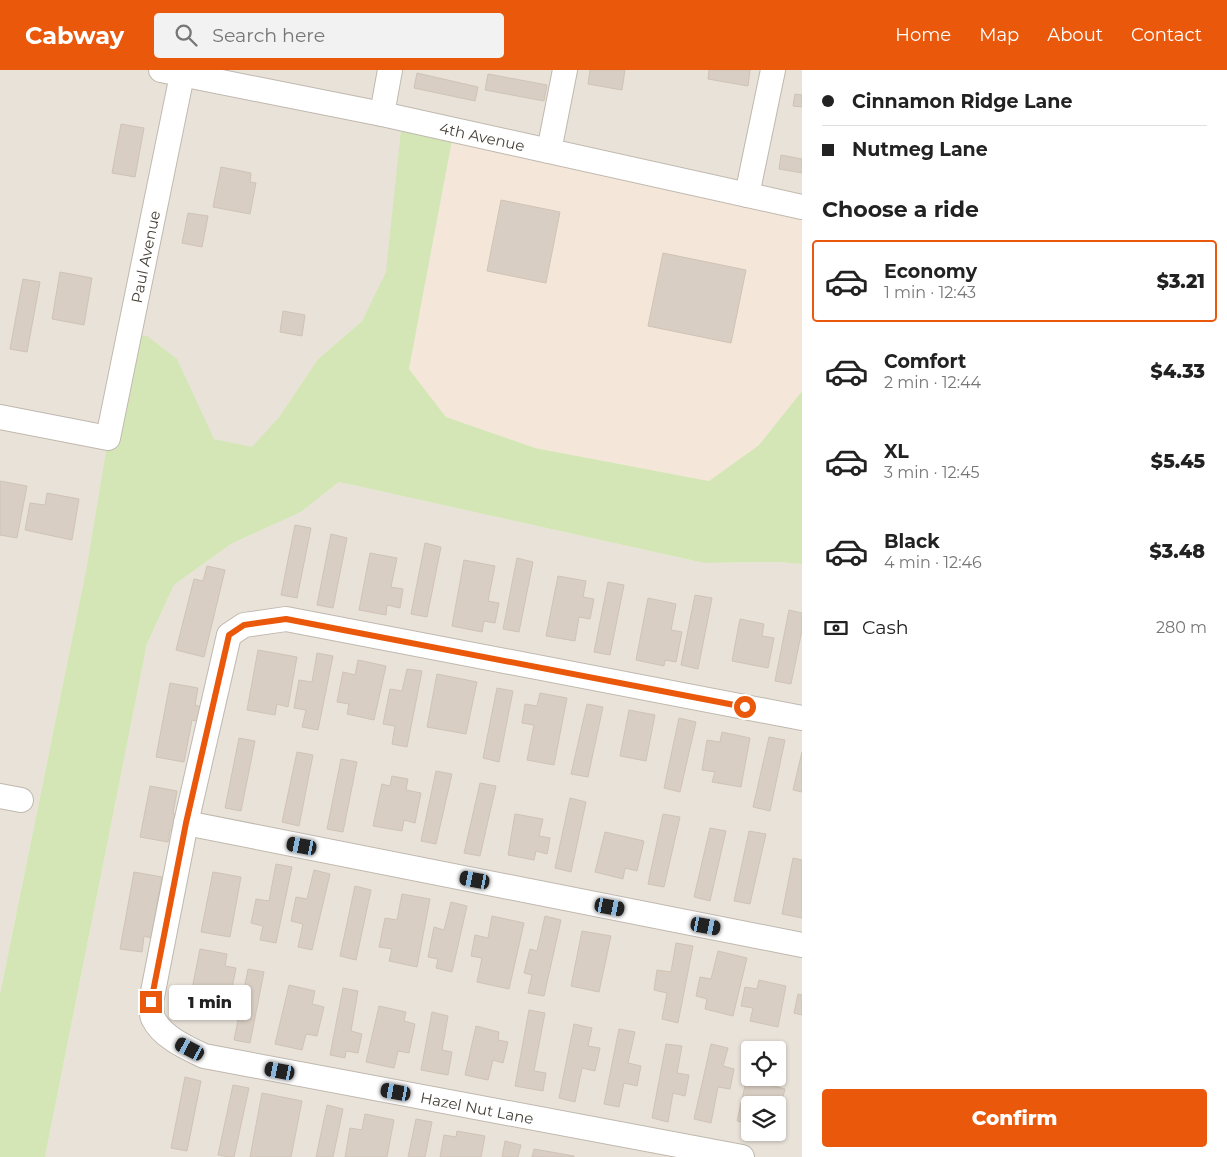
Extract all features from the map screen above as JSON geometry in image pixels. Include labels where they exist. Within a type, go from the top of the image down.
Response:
[{"type":"street","points":[[382,114],[390,70]]},
{"type":"street","points":[[549,151],[565,70]]},
{"type":"street","points":[[746,195],[773,70]]},
{"type":"street","name":"4th Avenue","points":[[172,72],[211,75],[802,207]]},
{"type":"street","name":"Paul Avenue","points":[[0,417],[108,438],[172,72]]},
{"type":"street","points":[[802,718],[286,619],[255,623],[244,625],[229,635],[186,823],[802,945]]},
{"type":"street","name":"Hazel Nut Lane","points":[[186,823],[151,1002],[153,1018],[176,1042],[204,1056],[742,1157]]},
{"type":"shaded area","points":[[0,70],[802,70],[802,207],[402,119],[387,272],[362,321],[318,359],[279,417],[252,448],[214,439],[108,438],[86,570],[0,994]]},
{"type":"shaded area","points":[[454,130],[802,207],[802,391],[759,445],[709,481],[535,448],[446,417],[409,369]]},
{"type":"shaded area","points":[[339,482],[704,563],[777,562],[802,564],[802,1157],[45,1157],[147,644],[174,585],[231,544],[301,512]]},
{"type":"green space","points":[[402,119],[454,130],[409,369],[446,417],[535,448],[709,481],[759,445],[802,391],[802,564],[777,562],[704,563],[339,482],[301,512],[231,544],[174,585],[147,644],[45,1157],[0,1157],[0,994],[86,570],[108,438],[130,334],[147,336],[177,359],[214,439],[252,447],[279,417],[318,359],[362,321],[386,272]]},
{"type":"building","points":[[590,70],[625,70],[622,90],[588,84]]},
{"type":"building","points":[[709,70],[750,70],[748,86],[708,79]]},
{"type":"building","points":[[417,73],[478,87],[475,101],[414,88]]},
{"type":"building","points":[[488,74],[547,85],[544,101],[485,90]]},
{"type":"building","points":[[795,94],[802,95],[802,107],[793,106]]},
{"type":"building","points":[[121,124],[144,128],[135,177],[112,173]]},
{"type":"building","points":[[781,155],[802,159],[802,173],[779,169]]},
{"type":"building","points":[[221,167],[251,173],[250,182],[256,183],[250,214],[213,207]]},
{"type":"building","points":[[501,200],[560,212],[546,283],[487,271]]},
{"type":"building","points":[[188,213],[208,216],[202,247],[182,243]]},
{"type":"building","points":[[663,253],[746,270],[731,343],[648,326]]},
{"type":"building","points":[[60,272],[92,278],[84,325],[52,319]]},
{"type":"building","points":[[23,279],[40,282],[27,352],[10,349]]},
{"type":"building","points":[[283,311],[305,315],[302,336],[280,332]]},
{"type":"building","points":[[0,481],[27,486],[17,538],[0,535]]},
{"type":"building","points":[[47,493],[79,499],[72,540],[25,530],[30,503],[45,505]]},
{"type":"building","points":[[295,525],[311,528],[297,598],[281,595]]},
{"type":"building","points":[[331,534],[347,538],[333,608],[317,605]]},
{"type":"building","points":[[425,543],[441,547],[427,617],[411,614]]},
{"type":"building","points":[[370,553],[397,558],[391,587],[403,589],[400,608],[387,605],[386,615],[359,610]]},
{"type":"building","points":[[517,558],[533,562],[519,632],[503,629]]},
{"type":"building","points":[[464,560],[495,566],[488,601],[499,603],[495,623],[484,621],[482,632],[452,626]]},
{"type":"building","points":[[207,566],[225,570],[204,657],[176,650],[194,579],[203,581]]},
{"type":"building","points":[[558,576],[586,581],[583,597],[594,599],[590,619],[579,617],[575,641],[546,636]]},
{"type":"building","points":[[608,582],[624,585],[610,655],[594,652]]},
{"type":"building","points":[[695,595],[712,598],[698,669],[681,665]]},
{"type":"building","points":[[648,598],[676,604],[671,630],[682,632],[676,662],[665,660],[664,666],[636,660]]},
{"type":"building","points":[[789,610],[802,613],[802,630],[791,684],[775,681]]},
{"type":"building","points":[[740,619],[764,624],[762,636],[774,638],[768,668],[732,661]]},
{"type":"building","points":[[258,650],[297,657],[288,707],[277,704],[275,715],[247,710]]},
{"type":"building","points":[[317,653],[333,656],[318,730],[302,727],[306,710],[294,708],[299,680],[312,682]]},
{"type":"building","points":[[358,660],[386,666],[374,720],[347,714],[349,704],[337,702],[343,672],[355,675]]},
{"type":"building","points":[[407,669],[422,671],[407,747],[392,744],[395,726],[383,724],[390,689],[402,691]]},
{"type":"building","points":[[437,674],[477,682],[466,734],[427,727]]},
{"type":"building","points":[[170,683],[198,688],[195,705],[202,707],[199,722],[192,720],[184,762],[156,757]]},
{"type":"building","points":[[497,688],[513,691],[499,762],[483,758]]},
{"type":"building","points":[[540,693],[567,698],[554,765],[527,760],[534,725],[522,723],[525,704],[537,706]]},
{"type":"building","points":[[587,704],[603,707],[588,777],[571,774]]},
{"type":"building","points":[[629,710],[655,715],[646,761],[620,756]]},
{"type":"building","points":[[679,718],[696,722],[680,792],[664,788]]},
{"type":"building","points":[[722,732],[750,738],[741,787],[712,782],[715,772],[702,770],[707,740],[720,742]]},
{"type":"building","points":[[769,737],[785,740],[770,811],[753,807]]},
{"type":"building","points":[[239,738],[255,741],[241,811],[225,808]]},
{"type":"building","points":[[297,752],[313,755],[299,826],[282,822]]},
{"type":"building","points":[[802,752],[802,792],[793,790]]},
{"type":"building","points":[[341,759],[357,762],[343,832],[327,829]]},
{"type":"building","points":[[436,771],[452,774],[436,844],[421,841]]},
{"type":"building","points":[[392,776],[408,779],[406,790],[421,793],[415,823],[404,820],[402,831],[373,826],[382,784],[390,786]]},
{"type":"building","points":[[480,783],[496,786],[480,856],[464,853]]},
{"type":"building","points":[[150,786],[177,791],[173,814],[181,816],[178,832],[170,830],[168,842],[140,837]]},
{"type":"building","points":[[570,798],[586,802],[571,872],[555,868]]},
{"type":"building","points":[[515,814],[543,819],[539,836],[550,838],[547,854],[536,851],[534,860],[508,855]]},
{"type":"building","points":[[663,814],[680,817],[664,887],[648,884]]},
{"type":"building","points":[[710,828],[726,831],[710,901],[694,897]]},
{"type":"building","points":[[749,831],[766,834],[750,904],[734,901]]},
{"type":"building","points":[[605,832],[644,841],[637,871],[625,868],[623,879],[595,872]]},
{"type":"building","points":[[793,858],[802,860],[802,918],[782,914]]},
{"type":"building","points":[[276,864],[292,867],[276,943],[260,940],[263,926],[251,923],[256,899],[269,901]]},
{"type":"building","points":[[314,870],[330,874],[312,950],[298,947],[303,924],[291,921],[296,897],[307,899]]},
{"type":"building","points":[[134,872],[162,877],[151,938],[144,936],[142,952],[120,949]]},
{"type":"building","points":[[213,872],[241,877],[230,937],[201,932]]},
{"type":"building","points":[[355,886],[371,890],[356,960],[340,956]]},
{"type":"building","points":[[402,894],[430,899],[417,967],[389,961],[392,949],[379,947],[385,918],[397,920]]},
{"type":"building","points":[[451,902],[467,906],[452,972],[436,968],[438,959],[428,957],[434,927],[444,930]]},
{"type":"building","points":[[492,916],[524,923],[509,989],[477,982],[482,958],[471,956],[475,935],[488,938]]},
{"type":"building","points":[[545,916],[561,920],[544,996],[528,993],[532,975],[524,973],[530,949],[537,951]]},
{"type":"building","points":[[582,931],[611,936],[599,992],[571,986]]},
{"type":"building","points":[[676,943],[693,946],[678,1023],[662,1019],[667,993],[654,990],[657,970],[671,972]]},
{"type":"building","points":[[200,949],[227,954],[225,966],[236,968],[230,998],[219,996],[215,1014],[188,1009]]},
{"type":"building","points":[[718,951],[747,958],[733,1016],[705,1009],[707,999],[696,996],[700,977],[711,979]]},
{"type":"building","points":[[248,969],[264,972],[250,1043],[234,1040]]},
{"type":"building","points":[[759,980],[786,986],[778,1027],[750,1021],[753,1008],[741,1006],[745,987],[757,989]]},
{"type":"building","points":[[289,985],[315,991],[312,1004],[324,1007],[317,1036],[306,1034],[302,1050],[275,1044]]},
{"type":"building","points":[[343,988],[358,991],[351,1031],[362,1034],[358,1053],[346,1051],[345,1058],[330,1055]]},
{"type":"building","points":[[798,994],[802,995],[802,1015],[794,1013]]},
{"type":"building","points":[[379,1006],[406,1012],[404,1021],[415,1024],[409,1053],[398,1051],[394,1068],[366,1062]]},
{"type":"building","points":[[529,1010],[545,1013],[534,1071],[546,1073],[543,1091],[515,1086]]},
{"type":"building","points":[[432,1012],[448,1016],[442,1050],[452,1052],[448,1075],[421,1070]]},
{"type":"building","points":[[574,1024],[592,1028],[588,1046],[600,1048],[595,1071],[582,1068],[575,1102],[559,1098]]},
{"type":"building","points":[[476,1026],[499,1032],[498,1040],[508,1042],[503,1063],[493,1060],[488,1080],[465,1075]]},
{"type":"building","points":[[619,1029],[635,1032],[628,1063],[641,1066],[637,1086],[624,1083],[619,1107],[604,1104]]},
{"type":"building","points":[[666,1044],[682,1046],[677,1073],[689,1075],[685,1096],[673,1093],[668,1122],[652,1118]]},
{"type":"building","points":[[711,1044],[728,1048],[723,1066],[734,1069],[730,1089],[718,1087],[711,1123],[694,1119]]},
{"type":"building","points":[[185,1077],[201,1081],[187,1151],[171,1148]]},
{"type":"building","points":[[233,1085],[249,1088],[234,1157],[229,1157],[218,1155]]},
{"type":"building","points":[[745,1086],[773,1086],[785,1089],[783,1096],[743,1096]]},
{"type":"building","points":[[262,1093],[302,1101],[291,1157],[250,1157]]},
{"type":"building","points":[[741,1103],[741,1122],[737,1121]]},
{"type":"building","points":[[327,1105],[343,1109],[333,1157],[316,1157]]},
{"type":"building","points":[[365,1114],[394,1120],[387,1157],[345,1157],[350,1128],[362,1130]]},
{"type":"building","points":[[416,1119],[432,1122],[425,1157],[408,1157]]},
{"type":"building","points":[[457,1131],[485,1136],[481,1157],[440,1157],[444,1135],[456,1137]]},
{"type":"building","points":[[505,1141],[521,1145],[518,1157],[502,1157]]},
{"type":"building","points":[[534,1149],[574,1156],[574,1157],[532,1157]]},
{"type":"route","points":[[151,1002],[186,823],[229,635],[244,625],[286,619],[745,707]]}]
